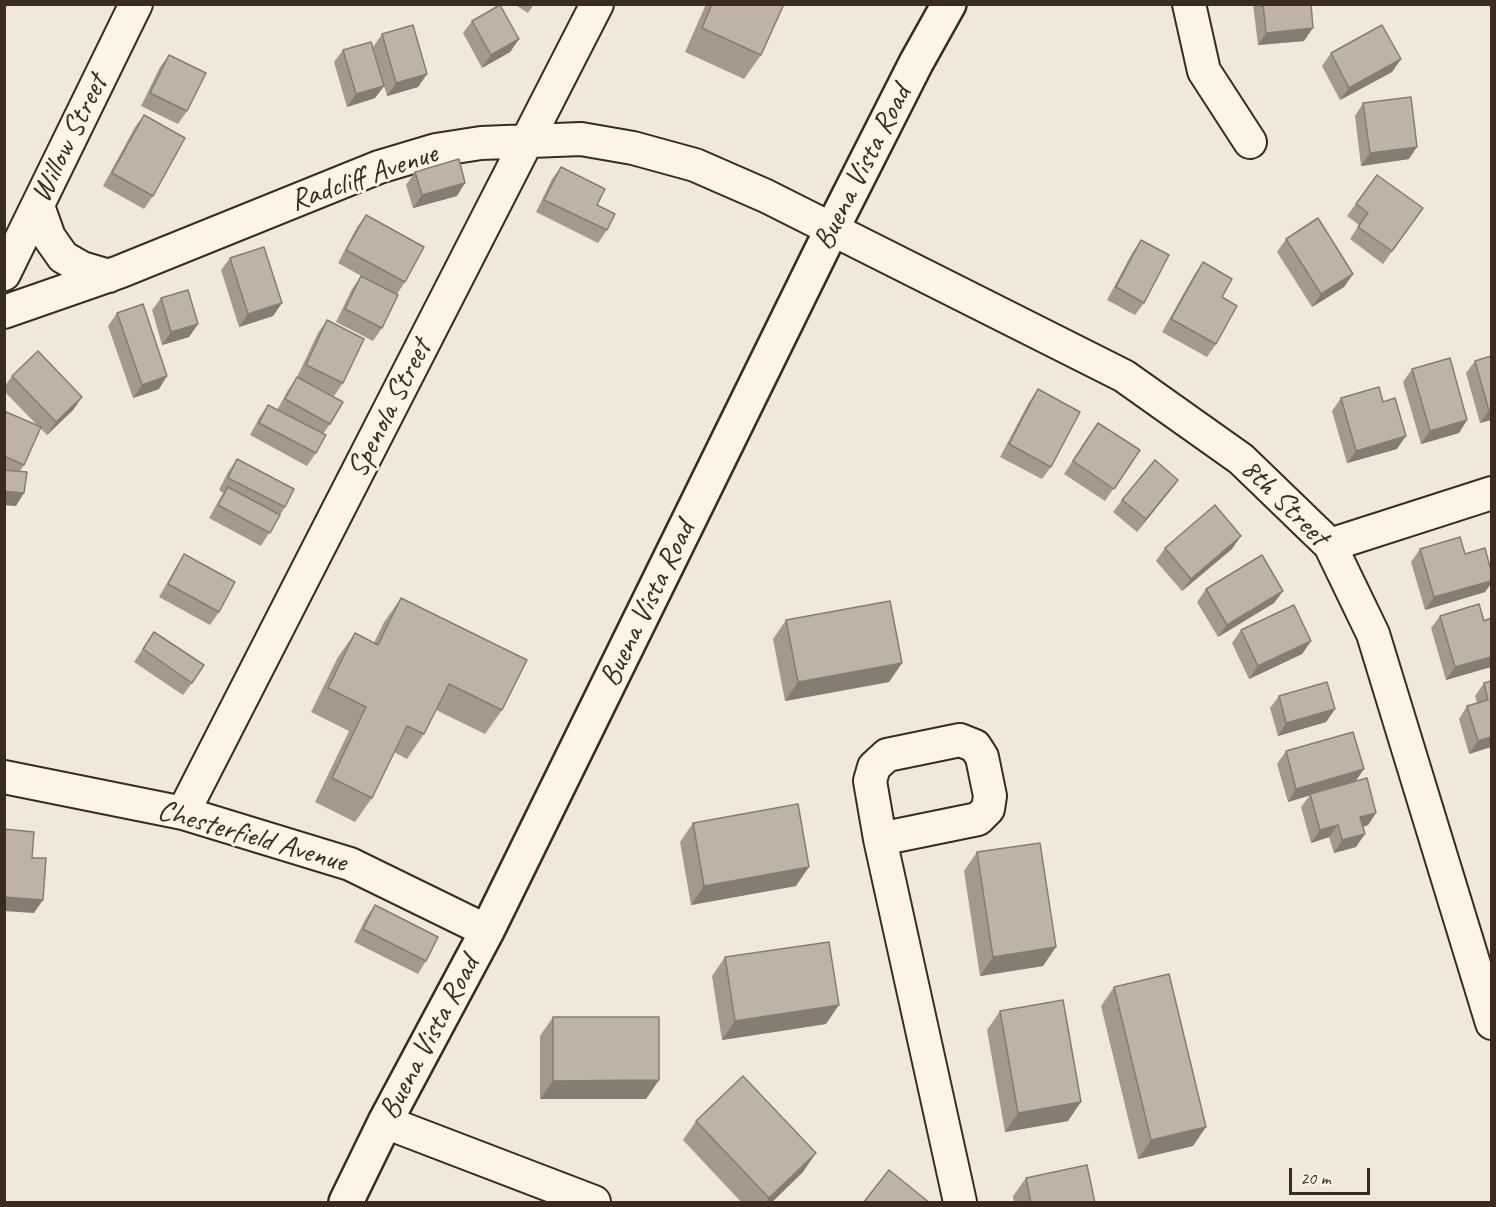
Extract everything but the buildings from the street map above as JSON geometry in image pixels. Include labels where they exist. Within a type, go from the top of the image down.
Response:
[{"type":"main road","name":"Buena Vista Road","points":[[346,1203],[385,1122],[487,931],[831,231],[916,63],[949,4]]},
{"type":"street","name":"Willow Street","points":[[4,274],[136,4]]},
{"type":"street","name":"Spenola Street","points":[[183,813],[597,4]]},
{"type":"street","points":[[1189,4],[1204,70],[1250,142]]},
{"type":"street","name":"Radcliff Avenue","points":[[4,312],[109,276],[379,167],[436,150],[528,139],[581,139],[633,148],[695,165],[766,196],[831,231]]},
{"type":"street","points":[[38,206],[49,237],[63,257],[82,268],[109,276]]},
{"type":"street","name":"8th Street","points":[[831,231],[1125,376],[1241,459],[1330,545],[1373,634],[1491,1023]]},
{"type":"street","points":[[1330,545],[1491,493]]},
{"type":"street","name":"Chesterfield Avenue","points":[[4,777],[183,813],[350,864],[487,931]]},
{"type":"street","points":[[880,838],[960,1203]]},
{"type":"street","points":[[385,1122],[594,1203]]}]
